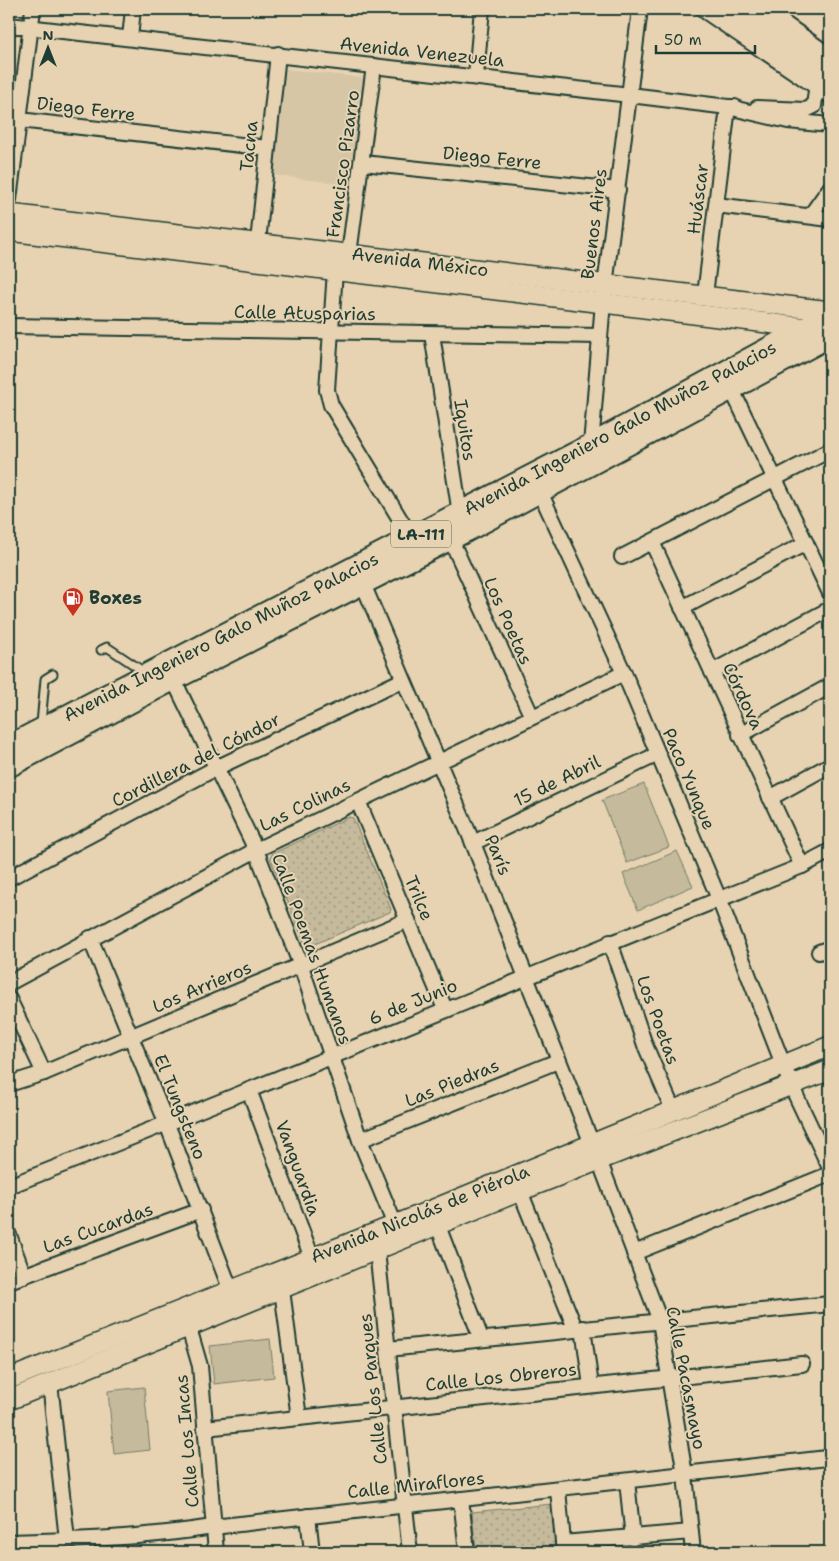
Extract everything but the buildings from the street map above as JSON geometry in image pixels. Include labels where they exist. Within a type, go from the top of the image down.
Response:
[{"type":"main road","points":[[708,9],[826,84]]},
{"type":"main road","points":[[758,9],[830,60]]},
{"type":"main road","name":"Avenida Ingeniero Galo Muñoz Palacios","points":[[9,766],[163,673],[412,539],[459,528],[540,492],[732,390],[820,335],[830,315]]},
{"type":"main road","name":"Avenida Ingeniero Galo Muñoz Palacios","points":[[9,746],[163,673],[363,584],[459,528],[591,445],[820,335]]},
{"type":"street","points":[[9,200],[33,9]]},
{"type":"street","points":[[130,38],[133,9]]},
{"type":"street","points":[[476,76],[482,9]]},
{"type":"street","name":"Buenos Aires","points":[[591,445],[604,293],[640,9]]},
{"type":"street","points":[[728,107],[806,110],[814,106],[826,84],[732,9]]},
{"type":"street","name":"Avenida Venezuela","points":[[9,25],[630,94],[728,107],[788,121],[830,125]]},
{"type":"street","name":"Tacna","points":[[258,242],[278,54]]},
{"type":"street","name":"Francisco Pizarro","points":[[335,270],[350,254],[374,66]]},
{"type":"street","name":"Huáscar","points":[[705,295],[728,107]]},
{"type":"street","name":"Diego Ferre","points":[[19,120],[268,148]]},
{"type":"street","name":"Diego Ferre","points":[[363,163],[618,190]]},
{"type":"street","points":[[810,216],[830,188]]},
{"type":"street","points":[[716,205],[830,219]]},
{"type":"street","name":"Avenida México","points":[[9,214],[350,254],[604,293],[820,335]]},
{"type":"street","name":"Avenida México","points":[[9,231],[335,270],[604,293],[705,295],[830,311]]},
{"type":"street","points":[[335,270],[329,332],[327,390],[331,406],[412,539]]},
{"type":"street","name":"Calle Atusparias","points":[[9,326],[600,336]]},
{"type":"street","name":"Iquitos","points":[[432,334],[459,528]]},
{"type":"street","points":[[732,390],[830,593]]},
{"type":"street","points":[[622,557],[830,450]]},
{"type":"street","name":"Paco Yunque","points":[[540,492],[624,672],[719,899],[787,1075],[830,1168]]},
{"type":"street","name":"Los Poetas","points":[[459,528],[532,717]]},
{"type":"street","name":"Córdova","points":[[652,542],[802,866]]},
{"type":"street","points":[[682,608],[806,543]]},
{"type":"street","name":"París","points":[[363,584],[440,762],[595,1152]]},
{"type":"street","points":[[712,672],[830,609]]},
{"type":"street","name":"Las Colinas","points":[[9,983],[256,850],[624,672]]},
{"type":"street","name":"Calle Poemas Humanos","points":[[163,673],[216,768],[256,850],[301,966],[330,1057],[360,1140],[395,1225]]},
{"type":"street","name":"Cordillera del Cóndor","points":[[9,878],[216,768],[403,680]]},
{"type":"street","points":[[740,735],[830,686]]},
{"type":"street","name":"15 de Abril","points":[[473,843],[658,754]]},
{"type":"street","points":[[770,798],[830,765]]},
{"type":"street","name":"Trilce","points":[[358,801],[445,1009]]},
{"type":"street","name":"6 de Junio","points":[[9,1185],[168,1124],[526,976],[802,866],[830,851]]},
{"type":"street","name":"Los Arrieros","points":[[9,1084],[44,1073],[408,920]]},
{"type":"street","name":"El Tungsteno","points":[[90,938],[168,1124],[231,1291]]},
{"type":"street","name":"Los Poetas","points":[[610,942],[645,1044],[673,1110]]},
{"type":"street","points":[[9,999],[44,1073]]},
{"type":"street","name":"Avenida Nicolás de Piérola","points":[[9,1379],[395,1225],[595,1152],[787,1075],[830,1046]]},
{"type":"street","name":"Las Piedras","points":[[360,1140],[558,1061]]},
{"type":"street","name":"Avenida Nicolás de Piérola","points":[[9,1400],[282,1290],[520,1191],[673,1110],[787,1075],[830,1070]]},
{"type":"street","name":"Vanguardia","points":[[249,1090],[312,1258]]},
{"type":"street","name":"Calle Pacasmayo","points":[[595,1152],[660,1321],[685,1475],[693,1552]]},
{"type":"street","points":[[634,1253],[830,1174]]},
{"type":"street","points":[[520,1191],[579,1328],[591,1386]]},
{"type":"street","name":"Las Cucardas","points":[[9,1281],[201,1210]]},
{"type":"street","points":[[438,1226],[481,1338]]},
{"type":"street","points":[[9,1235],[24,1276]]},
{"type":"street","name":"Calle Los Parques","points":[[377,1251],[410,1552]]},
{"type":"street","points":[[282,1290],[300,1418]]},
{"type":"street","points":[[388,1349],[579,1328],[830,1304]]},
{"type":"street","name":"Calle Los Incas","points":[[189,1328],[200,1366],[216,1552]]},
{"type":"street","name":"Calle Los Obreros","points":[[205,1428],[802,1364]]},
{"type":"street","points":[[50,1383],[67,1540]]},
{"type":"street","name":"Calle Miraflores","points":[[9,1542],[44,1546],[67,1540],[120,1546],[213,1527],[404,1505],[558,1490],[827,1458]]},
{"type":"street","points":[[627,1482],[633,1538]]},
{"type":"street","points":[[558,1490],[563,1548],[691,1532]]},
{"type":"street","points":[[461,1499],[467,1552]]},
{"type":"street","points":[[308,1516],[312,1552]]},
{"type":"lane","points":[[101,650],[107,647],[163,673]]},
{"type":"lane","points":[[41,730],[45,679],[53,674]]},
{"type":"shaded area","points":[[285,69],[364,78],[351,185],[272,175]]},
{"type":"shaded area","points":[[644,784],[669,847],[627,863],[602,800]]},
{"type":"shaded area","points":[[349,817],[353,818],[391,909],[390,912],[310,946],[305,944],[270,858],[272,854]]},
{"type":"shaded area","points":[[677,851],[693,886],[638,910],[623,874]]},
{"type":"shaded area","points":[[270,1339],[274,1377],[214,1384],[210,1346]]},
{"type":"shaded area","points":[[144,1387],[150,1450],[114,1454],[108,1391]]},
{"type":"shaded area","points":[[552,1504],[557,1552],[476,1552],[472,1512]]},
{"type":"place","name":"Boxes","points":[[73,617]]}]
